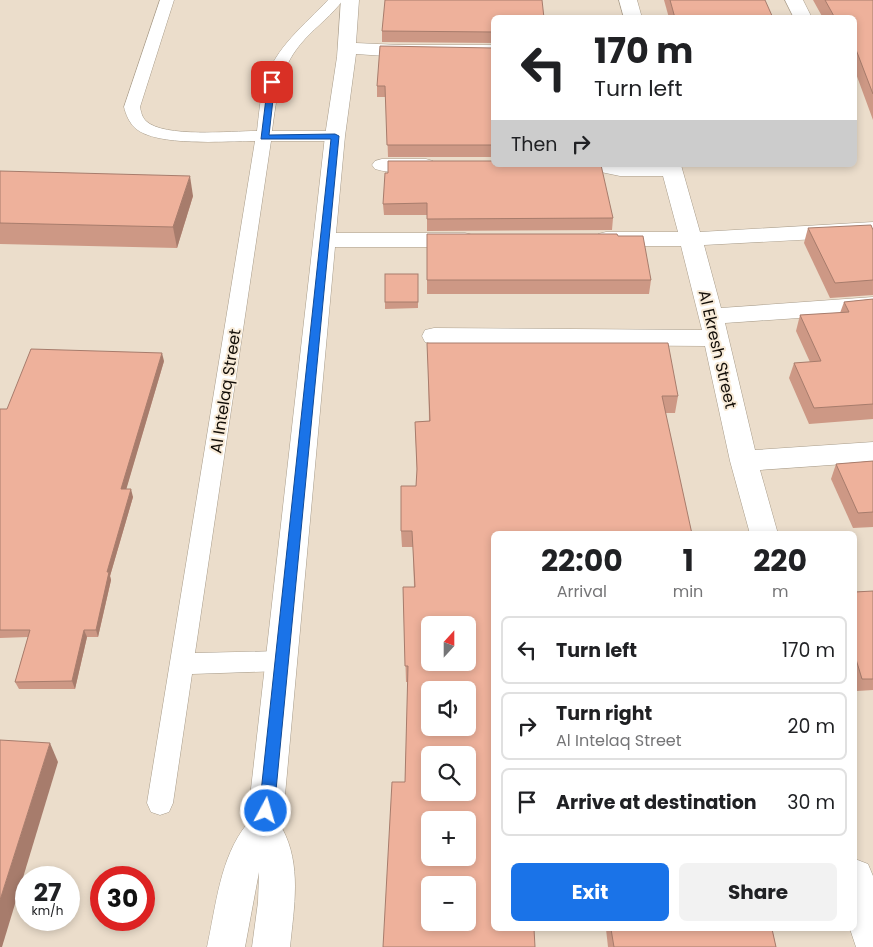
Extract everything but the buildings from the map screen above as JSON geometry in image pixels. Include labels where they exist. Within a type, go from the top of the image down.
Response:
[{"type":"street","points":[[226,947],[243,865],[255,840],[264,830],[335,136],[347,53],[350,0]]},
{"type":"street","points":[[628,0],[632,15]]},
{"type":"street","points":[[794,0],[802,15]]},
{"type":"street","points":[[347,53],[387,57],[400,52],[491,51]]},
{"type":"street","points":[[382,165],[450,165]]},
{"type":"street","points":[[606,167],[620,170],[672,167]]},
{"type":"street","name":"Al Ekresh Street","points":[[672,167],[714,327],[744,461],[763,531]]},
{"type":"street","points":[[582,239],[690,239],[873,230]]},
{"type":"street","points":[[324,240],[483,240]]},
{"type":"street","points":[[434,336],[714,327],[873,305]]},
{"type":"street","points":[[744,461],[873,452]]},
{"type":"street","points":[[264,830],[271,839],[277,861],[278,882],[271,947]]},
{"type":"street","points":[[857,884],[873,944]]},
{"type":"lane","points":[[166,0],[132,107],[134,117],[146,129],[170,136],[335,136]]},
{"type":"lane","name":"Al Intelaq Street","points":[[160,803],[272,82],[282,58],[299,35],[336,0]]},
{"type":"lane","points":[[182,664],[281,660]]},
{"type":"route","points":[[266,811],[335,136],[264,137],[272,82]]}]
